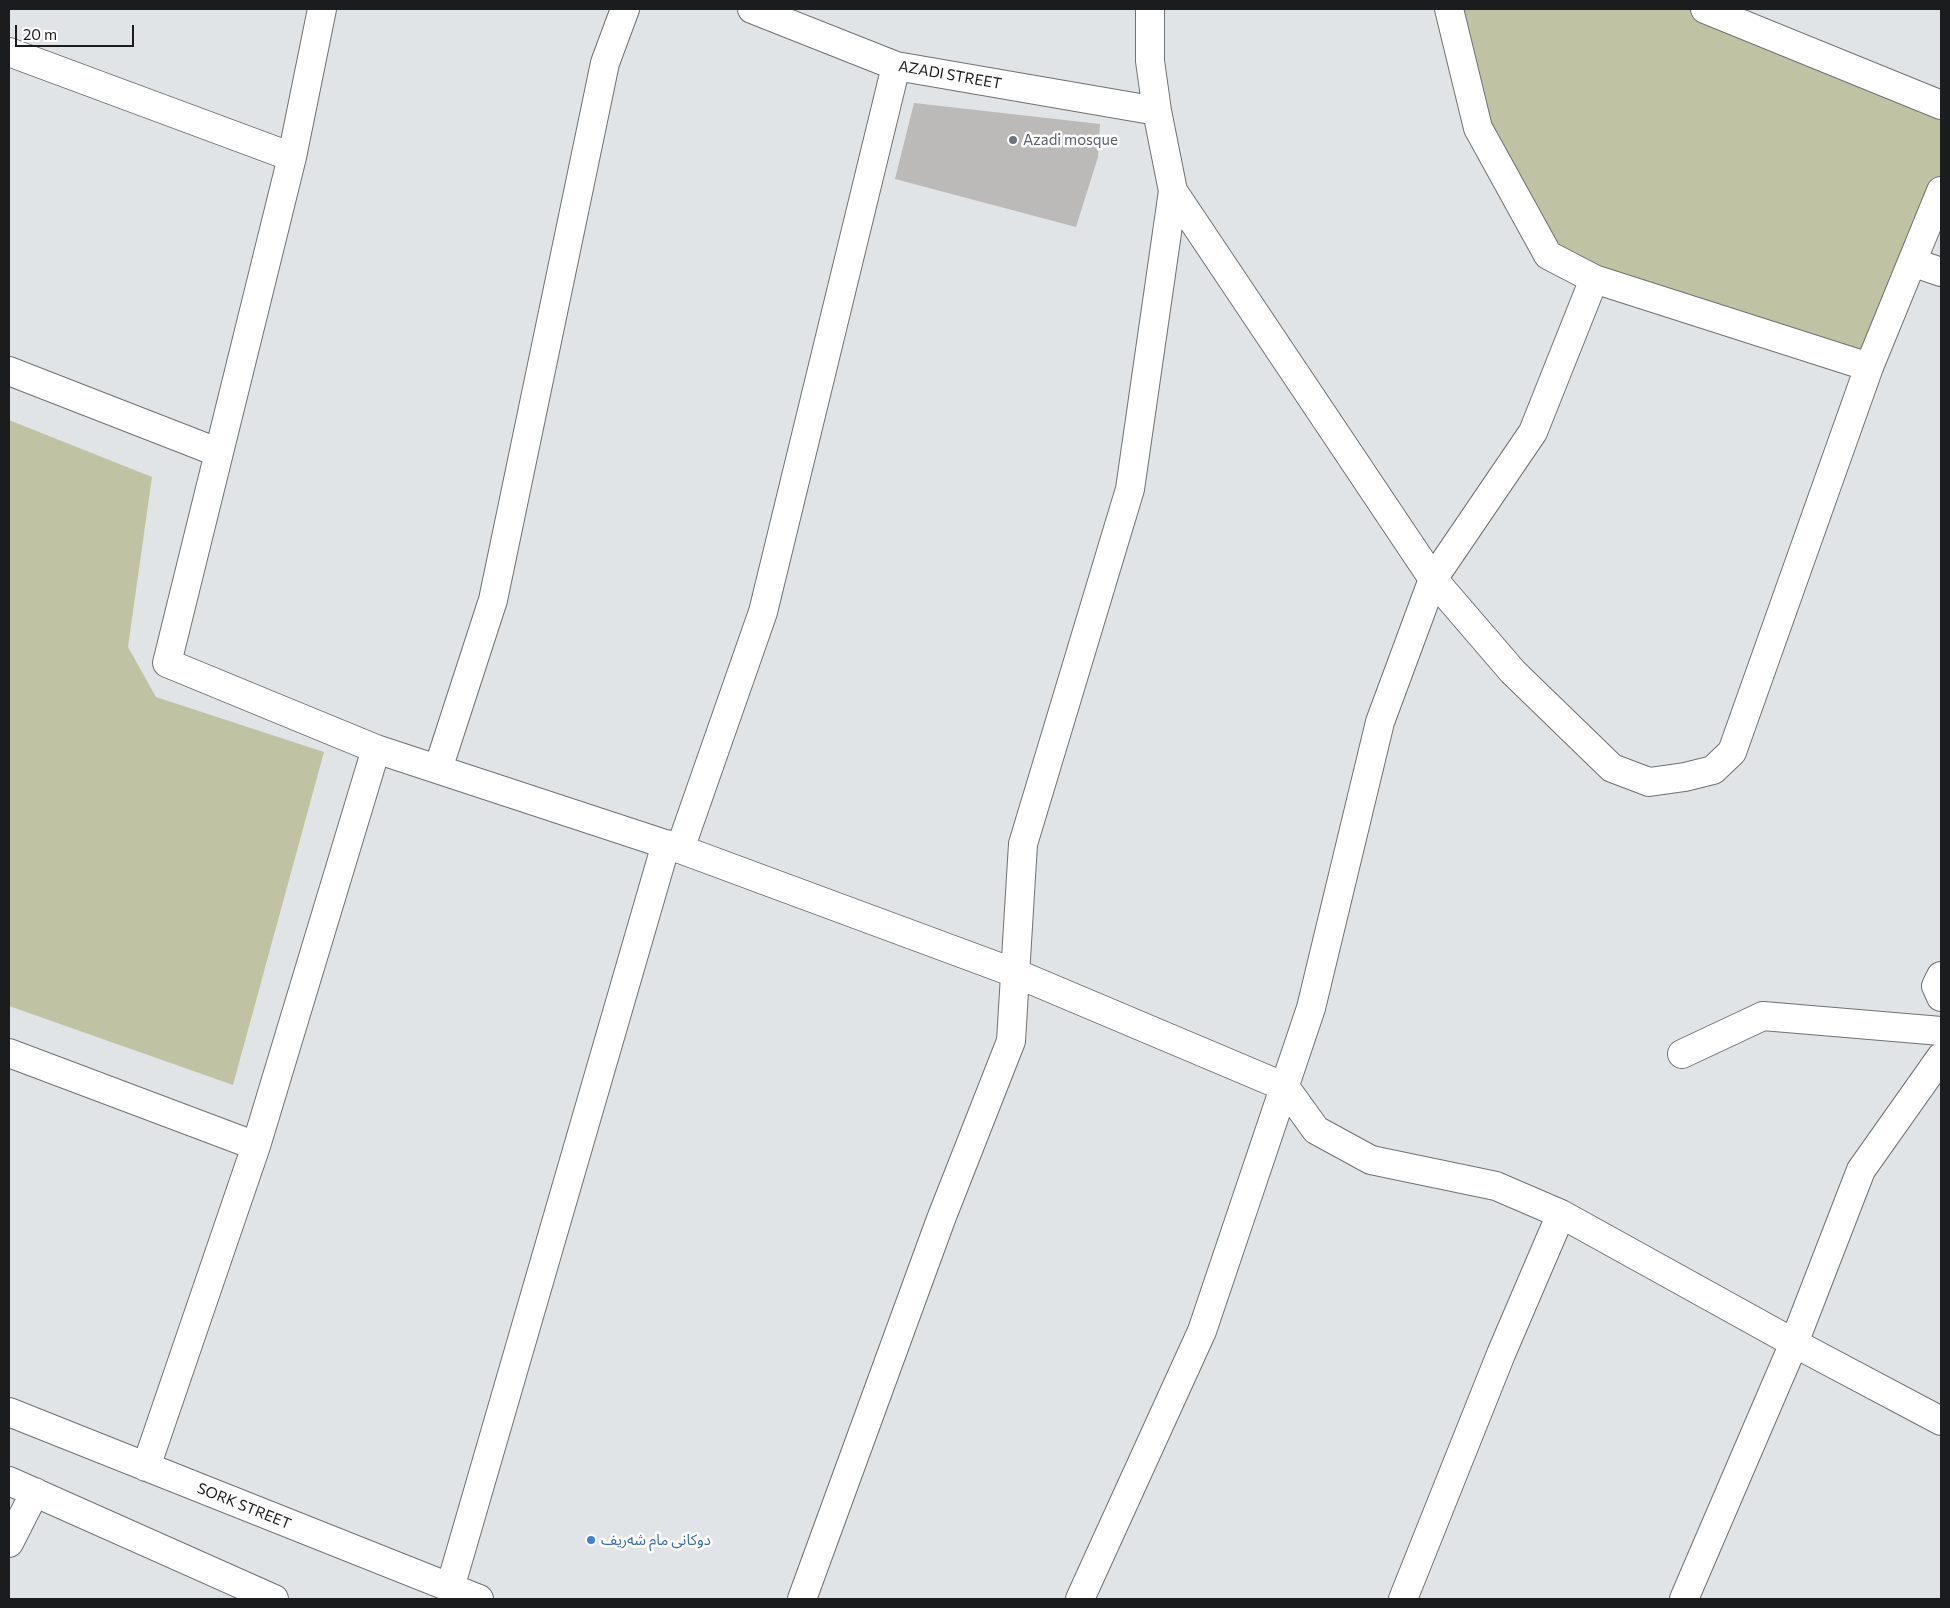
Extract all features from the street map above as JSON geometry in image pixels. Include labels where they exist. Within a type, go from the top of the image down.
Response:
[{"type":"street","points":[[322,9],[292,157],[167,663],[376,749],[673,846],[1015,973],[1285,1087],[1316,1130],[1371,1160],[1496,1186],[1562,1214],[1794,1343],[1941,1421]]},
{"type":"street","points":[[438,769],[493,600],[605,63],[625,9]]},
{"type":"street","name":"AZADI STREET","points":[[752,9],[896,66],[1157,112]]},
{"type":"street","points":[[802,1599],[941,1219],[1011,1040],[1023,844],[1130,489],[1173,191],[1157,112],[1150,62],[1150,9]]},
{"type":"street","points":[[1449,9],[1478,128],[1548,255],[1594,279],[1870,367]]},
{"type":"street","points":[[1705,9],[1941,105]]},
{"type":"street","points":[[9,52],[292,157]]},
{"type":"street","points":[[450,1588],[673,846],[763,612],[896,66]]},
{"type":"street","points":[[1173,191],[1433,578],[1513,672],[1612,768],[1649,782],[1685,778],[1713,770],[1732,752],[1870,367],[1941,191]]},
{"type":"street","points":[[1912,262],[1941,272]]},
{"type":"street","points":[[1080,1599],[1202,1331],[1311,1008],[1380,722],[1433,578],[1533,432],[1594,279]]},
{"type":"street","points":[[9,371],[218,452]]},
{"type":"street","points":[[146,1467],[256,1146],[376,749]]},
{"type":"street","points":[[1941,976],[1936,986],[1941,997]]},
{"type":"street","points":[[1682,1054],[1763,1016],[1941,1031]]},
{"type":"street","points":[[9,1053],[256,1146]]},
{"type":"street","points":[[1684,1599],[1794,1343],[1861,1170],[1941,1057]]},
{"type":"street","points":[[1403,1599],[1501,1354],[1562,1214]]},
{"type":"street","name":"SORK STREET","points":[[9,1412],[479,1599]]},
{"type":"street","points":[[9,1481],[274,1599]]},
{"type":"street","points":[[9,1544],[35,1492]]},
{"type":"green space","points":[[1449,9],[1705,9],[1941,105],[1941,191],[1869,367],[1548,255],[1478,128]]},
{"type":"green space","points":[[9,420],[152,477],[128,647],[156,697],[324,752],[233,1085],[9,1006]]},
{"type":"building","points":[[914,103],[1100,124],[1098,157],[1076,227],[895,179]]},
{"type":"place","name":"Azadi mosque","points":[[1013,140]]},
{"type":"place","name":"دوکانی مام شەریف","points":[[591,1540]]}]
